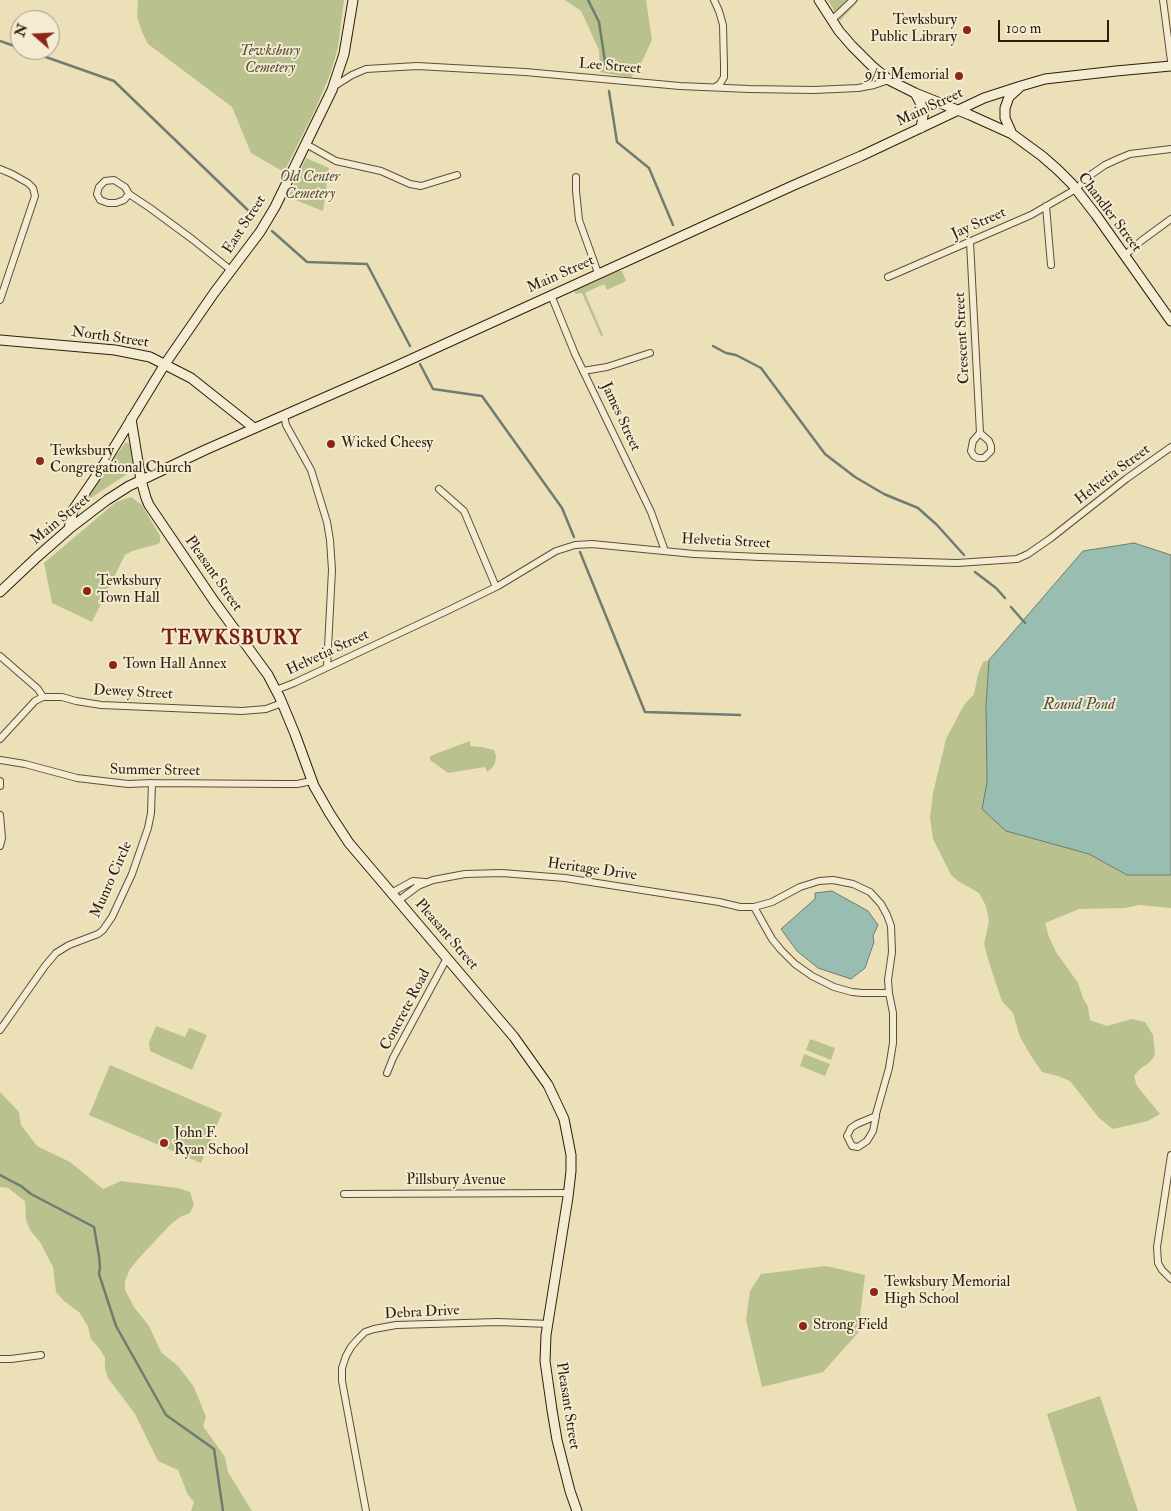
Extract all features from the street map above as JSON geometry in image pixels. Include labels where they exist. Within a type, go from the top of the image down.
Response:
[{"type":"main road","name":"East Street","points":[[69,528],[73,510],[101,469],[165,364],[267,220],[333,87],[344,54],[353,0]]},
{"type":"main road","name":"Chandler Street","points":[[819,0],[839,30],[862,57],[889,80],[1012,134],[1058,170],[1096,215],[1171,320]]},
{"type":"main road","name":"Main Street","points":[[0,592],[69,528],[129,486],[795,184],[862,156],[984,98],[1021,86],[1056,78],[1116,70],[1171,66]]},
{"type":"main road","points":[[1012,134],[1005,118],[1005,108],[1009,97],[1021,86]]},
{"type":"main road","points":[[915,93],[924,110],[921,128]]},
{"type":"main road","name":"North Street","points":[[0,340],[116,350],[150,356],[191,378],[254,428]]},
{"type":"main road","name":"Pleasant Street","points":[[131,419],[141,480],[146,498],[162,525],[214,601],[263,666],[282,702],[320,798],[349,843],[518,1042],[545,1081],[564,1120],[571,1155],[569,1192],[546,1335],[545,1361],[552,1410],[564,1468],[577,1511]]},
{"type":"street","points":[[714,0],[723,25],[724,66],[724,77],[715,88]]},
{"type":"street","points":[[831,19],[853,0]]},
{"type":"street","points":[[1164,0],[1171,62]]},
{"type":"street","name":"Lee Street","points":[[333,87],[366,69],[417,66],[525,72],[715,88],[814,90],[858,88],[889,80]]},
{"type":"street","points":[[306,144],[336,161],[381,171],[410,184],[421,186],[457,176]]},
{"type":"street","name":"Jay Street","points":[[888,277],[1017,222],[1076,189],[1089,176],[1118,159],[1130,154],[1171,149]]},
{"type":"street","points":[[0,169],[28,183],[33,188],[35,196],[0,300]]},
{"type":"street","points":[[576,178],[579,220],[598,274]]},
{"type":"street","points":[[129,194],[124,200],[108,203],[100,200],[97,194],[99,187],[105,181],[114,180],[125,187],[129,194],[178,228],[232,271]]},
{"type":"street","points":[[1046,206],[1051,264]]},
{"type":"street","points":[[1124,256],[1171,219]]},
{"type":"street","name":"Crescent Street","points":[[970,242],[980,433]]},
{"type":"street","name":"James Street","points":[[551,295],[568,338],[651,512],[665,551]]},
{"type":"street","points":[[584,371],[607,367],[650,353]]},
{"type":"street","points":[[284,415],[286,425],[311,470],[323,505],[330,540],[332,589],[327,667]]},
{"type":"street","name":"Helvetia Street","points":[[276,690],[496,587],[556,551],[574,546],[592,544],[760,557],[957,563],[1017,558],[1028,554],[1052,538],[1126,479],[1171,447]]},
{"type":"street","points":[[438,489],[464,511],[496,587]]},
{"type":"street","points":[[0,656],[38,689],[43,697],[34,701],[0,739]]},
{"type":"street","name":"Dewey Street","points":[[43,697],[62,697],[76,702],[101,705],[242,711],[266,709],[282,702]]},
{"type":"street","name":"Summer Street","points":[[0,760],[95,781],[128,784],[297,784],[312,781]]},
{"type":"street","points":[[0,781],[0,786]]},
{"type":"street","name":"Munro Circle","points":[[0,1030],[34,980],[56,954],[69,945],[98,934],[109,922],[132,874],[148,828],[152,813],[152,783]]},
{"type":"street","points":[[0,815],[2,838],[0,846]]},
{"type":"street","name":"Heritage Drive","points":[[398,901],[426,882],[481,873],[528,874],[607,884],[740,907],[754,907],[772,902],[800,887],[820,881],[833,880],[853,884],[870,892],[881,904],[891,926],[892,952],[888,980],[893,1013],[893,1043],[889,1068],[876,1114]]},
{"type":"street","name":"Heritage Drive","points":[[391,893],[412,880],[426,882]]},
{"type":"street","points":[[754,907],[769,934],[781,950],[795,964],[812,976],[834,988],[852,992],[889,993]]},
{"type":"street","name":"Concrete Road","points":[[387,1073],[397,1050],[447,958]]},
{"type":"street","points":[[876,1116],[870,1137],[862,1145],[856,1147],[852,1146],[847,1136],[851,1128],[876,1116]]},
{"type":"street","points":[[1171,1155],[1157,1247],[1158,1263],[1171,1279]]},
{"type":"street","name":"Pillsbury Avenue","points":[[344,1194],[569,1192]]},
{"type":"street","name":"Debra Drive","points":[[366,1511],[342,1381],[342,1368],[346,1356],[357,1340],[365,1332],[396,1325],[498,1322],[549,1324]]},
{"type":"street","points":[[0,1359],[41,1355]]},
{"type":"green space","name":"Tewksbury Cemetery","points":[[138,0],[344,0],[338,47],[331,72],[315,110],[284,172],[251,153],[232,107],[148,44],[137,17]]},
{"type":"green space","points":[[565,0],[646,0],[652,40],[631,78],[600,72],[599,50],[581,11]]},
{"type":"green space","points":[[828,0],[859,0],[840,21]]},
{"type":"green space","name":"Old Center Cemetery","points":[[306,158],[329,168],[323,211],[288,197]]},
{"type":"green space","points":[[622,271],[626,281],[607,290],[604,284],[585,293],[603,335],[601,336],[582,293],[576,294],[574,291]]},
{"type":"green space","points":[[126,442],[130,445],[133,472],[127,474],[79,506]]},
{"type":"green space","points":[[131,497],[142,505],[160,536],[160,542],[125,555],[92,622],[52,603],[44,563],[116,502]]},
{"type":"green space","points":[[989,660],[986,705],[1171,871],[1171,908],[1139,905],[1125,908],[1079,909],[1045,923],[1056,952],[1078,983],[1088,1007],[1090,1020],[1107,1026],[1132,1019],[1145,1022],[1153,1035],[1155,1055],[1134,1076],[1137,1086],[1160,1114],[1148,1121],[1113,1129],[1099,1118],[1070,1081],[1042,1072],[1020,1037],[1013,1013],[1002,1001],[991,969],[984,944],[989,921],[986,906],[979,893],[951,875],[933,839],[930,818],[933,793],[946,739],[964,705],[974,694],[978,674],[983,662]]},
{"type":"green space","points":[[470,741],[470,746],[494,750],[496,756],[495,763],[487,772],[485,767],[448,773],[430,760],[430,756]]},
{"type":"green space","points":[[156,1026],[185,1037],[189,1028],[207,1035],[192,1070],[150,1051],[149,1043]]},
{"type":"green space","points":[[810,1039],[835,1048],[831,1060],[806,1050]]},
{"type":"green space","points":[[804,1054],[830,1064],[825,1076],[800,1066]]},
{"type":"green space","points":[[110,1065],[222,1113],[201,1163],[89,1115]]},
{"type":"green space","points":[[0,1092],[19,1112],[21,1125],[37,1146],[70,1162],[103,1189],[121,1181],[178,1188],[190,1192],[194,1204],[190,1213],[180,1217],[170,1225],[140,1257],[130,1269],[125,1281],[125,1290],[134,1307],[149,1326],[161,1352],[178,1366],[194,1387],[206,1417],[203,1426],[225,1457],[228,1472],[252,1511],[191,1511],[194,1502],[188,1495],[178,1470],[158,1461],[135,1414],[108,1378],[105,1369],[105,1358],[91,1339],[88,1327],[80,1313],[64,1301],[56,1292],[53,1267],[40,1242],[30,1230],[26,1220],[25,1201],[8,1188],[0,1187]]},
{"type":"green space","name":"Strong Field","points":[[826,1266],[865,1275],[858,1333],[823,1372],[762,1387],[746,1320],[750,1291],[761,1274]]},
{"type":"green space","points":[[1100,1396],[1138,1511],[1077,1511],[1047,1414]]},
{"type":"water","name":"Round Pond","points":[[1134,543],[1171,555],[1171,875],[1127,875],[1089,854],[1006,831],[982,809],[987,782],[986,705],[989,660],[1083,551]]},
{"type":"water","points":[[832,891],[868,911],[878,925],[873,936],[874,942],[865,968],[851,979],[818,968],[797,951],[781,929],[815,899],[815,893]]},
{"type":"waterway","points":[[588,0],[599,22],[606,68]]},
{"type":"waterway","points":[[0,41],[10,44]]},
{"type":"waterway","points":[[54,60],[114,81],[254,216]]},
{"type":"waterway","points":[[609,91],[617,142],[649,168],[673,225]]},
{"type":"waterway","points":[[272,231],[307,262],[367,264],[410,346]]},
{"type":"waterway","points":[[713,346],[761,368],[825,454],[855,477],[884,494],[918,508],[937,525],[964,555]]},
{"type":"waterway","points":[[420,364],[433,389],[482,396],[562,508],[574,537]]},
{"type":"waterway","points":[[580,552],[645,712],[740,715]]},
{"type":"waterway","points":[[975,572],[996,588],[1005,598]]},
{"type":"waterway","points":[[1011,607],[1025,623]]},
{"type":"waterway","points":[[0,1175],[21,1186],[31,1194],[94,1227],[99,1256],[99,1274],[116,1326],[166,1415],[214,1449],[223,1511]]},
{"type":"place","name":"Tewksbury Public Library","points":[[967,30]]},
{"type":"place","name":"9/11 Memorial","points":[[959,76]]},
{"type":"place","name":"Wicked Cheesy","points":[[331,444]]},
{"type":"place","name":"Tewksbury Congregational Church","points":[[40,461]]},
{"type":"place","name":"Tewksbury Town Hall","points":[[87,591]]},
{"type":"place","name":"Town Hall Annex","points":[[113,665]]},
{"type":"place","name":"John F. Ryan School","points":[[164,1143]]},
{"type":"place","name":"Tewksbury Memorial High School","points":[[874,1292]]},
{"type":"place","name":"Strong Field","points":[[803,1326]]},
{"type":"district","name":"TEWKSBURY","points":[[232,640]]}]
